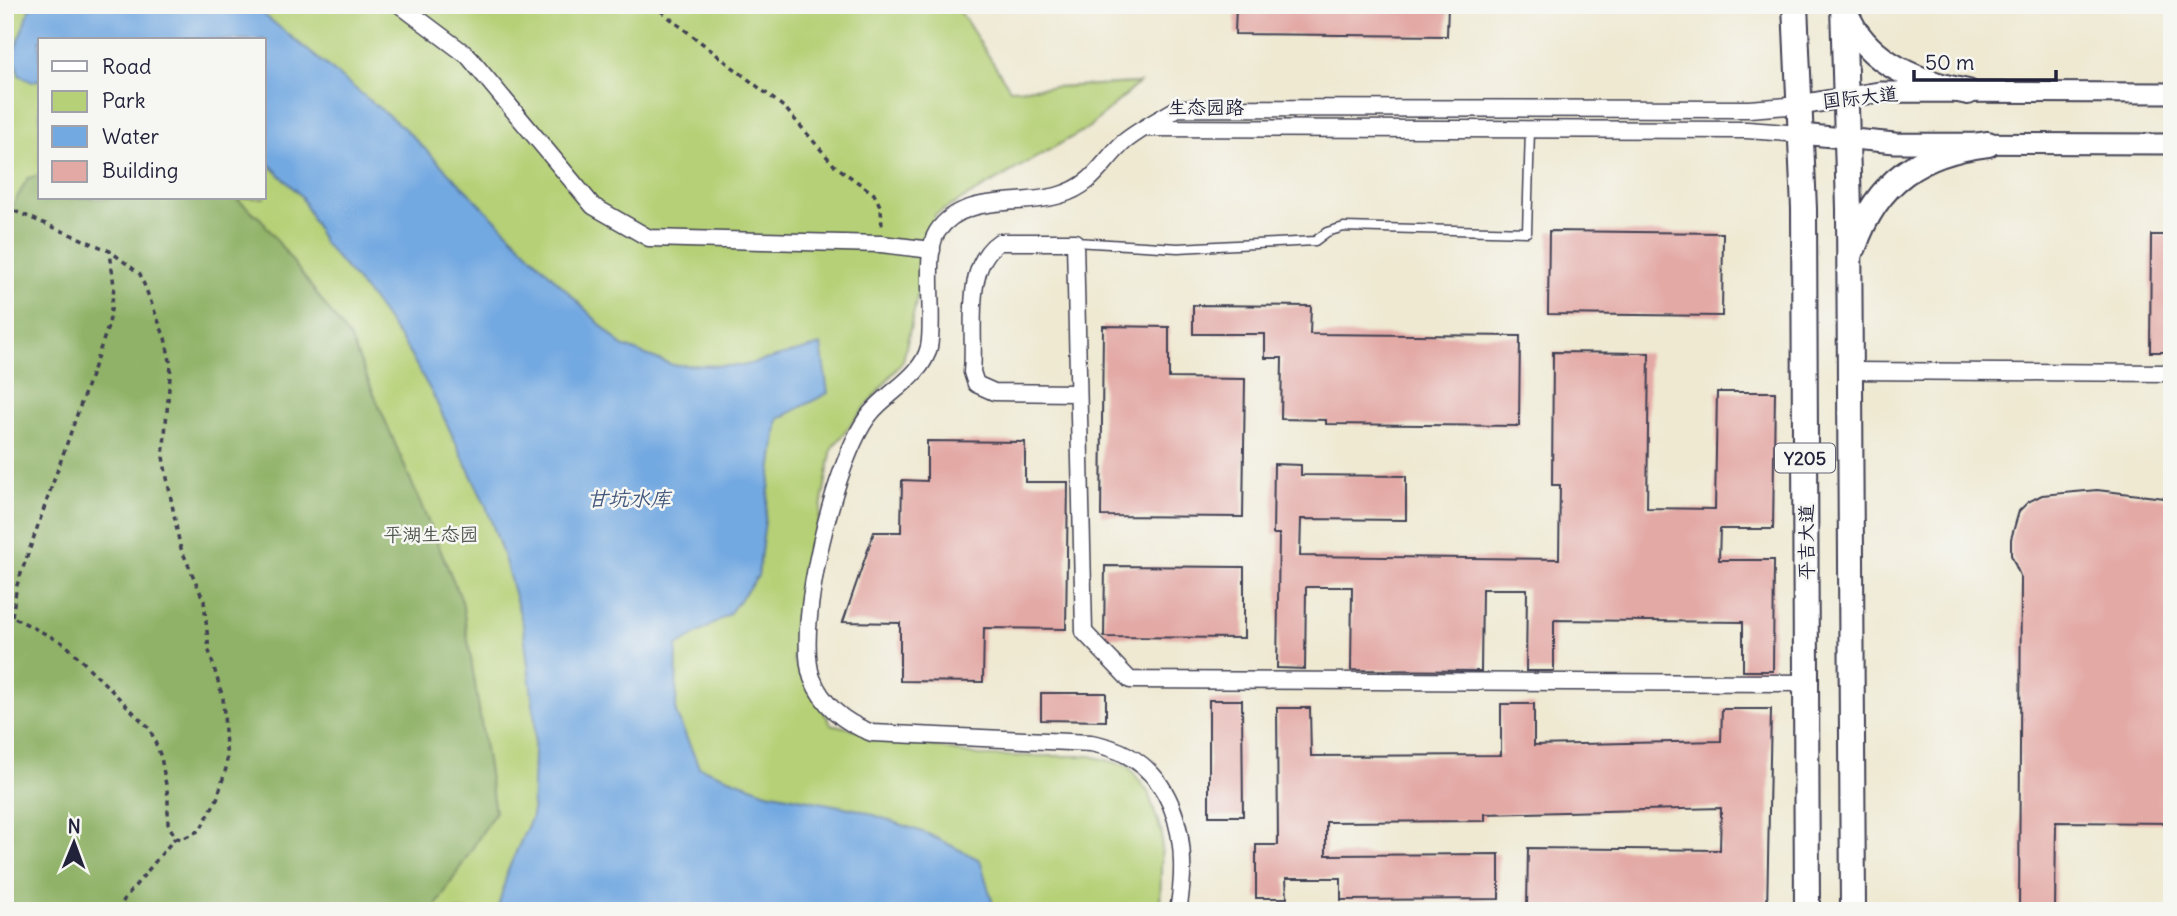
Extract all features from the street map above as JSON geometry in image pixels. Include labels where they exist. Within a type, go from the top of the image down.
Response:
[{"type":"main road","name":"平吉大道","points":[[1795,5],[1801,134],[1807,911]]},
{"type":"main road","points":[[1843,5],[1858,37],[1901,72],[1923,81],[1968,92]]},
{"type":"main road","name":"Y205","points":[[1843,5],[1849,275],[1853,911]]},
{"type":"main road","points":[[1849,275],[1860,229],[1870,211],[1899,177],[1938,153],[1988,144]]},
{"type":"street","points":[[400,5],[468,56],[593,206],[649,238],[881,244],[932,250]]},
{"type":"street","name":"国际大道","points":[[1800,105],[1880,92],[2172,93]]},
{"type":"street","name":"生态园路","points":[[1146,128],[1178,108],[1749,110],[1800,105]]},
{"type":"street","points":[[1146,128],[1124,143],[1101,171],[1083,186],[1041,200],[977,206],[950,219],[936,233],[932,250],[928,349],[911,375],[870,413],[846,458],[829,502],[807,649],[811,676],[834,711],[858,728],[872,733],[1091,743],[1114,747],[1135,757],[1153,772],[1166,791],[1174,812],[1181,852],[1178,911]]},
{"type":"street","name":"生态园路","points":[[1146,128],[1747,130],[1801,134]]},
{"type":"street","name":"国际大道","points":[[1801,134],[1895,143],[2172,144]]},
{"type":"street","points":[[1077,393],[994,392],[976,384],[972,372],[979,264],[990,248],[999,242],[1075,242],[1084,632],[1130,680],[1806,683]]},
{"type":"street","points":[[1850,371],[2172,373]]},
{"type":"lane","points":[[1075,242],[1178,248],[1315,242],[1327,232],[1344,227],[1527,232],[1530,129]]},
{"type":"path","points":[[653,5],[786,108],[834,165],[874,194],[880,208],[881,244]]},
{"type":"path","points":[[5,207],[110,251],[140,274],[165,338],[171,365],[163,457],[180,546],[204,601],[209,651],[223,698],[227,765],[217,799],[200,830],[182,839],[176,838]]},
{"type":"path","points":[[12,616],[17,585],[109,324],[114,287],[110,251]]},
{"type":"path","points":[[5,613],[65,644],[150,729],[161,757],[168,796],[168,824],[176,838]]},
{"type":"path","points":[[118,911],[125,898],[176,838]]},
{"type":"green space","name":"平湖生态园","points":[[5,5],[956,5],[1010,89],[1139,83],[1088,128],[935,215],[903,361],[832,448],[793,660],[831,724],[979,756],[1091,756],[1128,766],[1148,792],[1162,834],[1160,911],[5,911]]},
{"type":"green space","points":[[38,176],[38,200],[238,200],[261,219],[351,340],[462,601],[495,812],[433,911],[5,911],[5,219],[28,178]]},
{"type":"water","name":"甘坑水库","points":[[31,5],[252,5],[405,129],[622,346],[673,365],[742,366],[821,345],[828,393],[778,419],[758,576],[728,615],[677,646],[676,713],[699,767],[767,792],[860,810],[928,834],[980,860],[995,911],[497,911],[508,870],[532,816],[535,721],[523,625],[486,506],[433,395],[406,347],[372,299],[323,242],[301,196],[266,161],[266,38],[38,38],[38,80],[32,82],[19,75],[14,53]]},
{"type":"building","points":[[1236,5],[1448,5],[1447,36],[1235,34]]},
{"type":"building","points":[[1549,231],[1723,233],[1722,316],[1548,314]]},
{"type":"building","points":[[2151,235],[2172,235],[2172,352],[2150,352]]},
{"type":"building","points":[[1193,305],[1311,306],[1310,334],[1520,336],[1519,426],[1326,424],[1326,420],[1281,419],[1282,358],[1265,358],[1265,334],[1193,334]]},
{"type":"building","points":[[1103,326],[1169,327],[1169,378],[1245,379],[1243,517],[1101,516]]},
{"type":"building","points":[[1553,352],[1649,353],[1647,508],[1715,509],[1717,392],[1775,392],[1773,529],[1720,529],[1719,560],[1774,560],[1773,671],[1743,671],[1743,622],[1554,620],[1554,671],[1526,671],[1527,589],[1482,589],[1481,671],[1351,670],[1352,587],[1306,587],[1305,669],[1277,668],[1279,534],[1273,534],[1274,464],[1301,465],[1301,475],[1406,476],[1406,520],[1301,519],[1300,556],[1559,559],[1560,485],[1552,485]]},
{"type":"building","points":[[927,441],[1025,442],[1025,482],[1068,482],[1066,629],[984,628],[983,682],[900,681],[900,623],[843,622],[874,532],[901,532],[902,480],[927,481]]},
{"type":"building","points":[[2097,490],[2172,499],[2172,823],[2056,822],[2055,911],[2019,911],[2021,578],[2011,555],[2011,539],[2019,511],[2028,502],[2042,495]]},
{"type":"building","points":[[1105,566],[1244,567],[1244,638],[1104,637]]},
{"type":"building","points":[[1041,693],[1106,693],[1106,721],[1041,720]]},
{"type":"building","points":[[1209,700],[1242,700],[1243,816],[1209,816]]},
{"type":"building","points":[[1501,704],[1534,704],[1534,745],[1721,741],[1722,709],[1771,709],[1767,911],[1527,908],[1528,848],[1720,850],[1721,808],[1485,814],[1485,821],[1326,822],[1326,855],[1499,854],[1499,899],[1341,900],[1341,878],[1286,878],[1287,898],[1256,898],[1256,845],[1278,845],[1277,708],[1310,708],[1311,756],[1501,755]]}]
